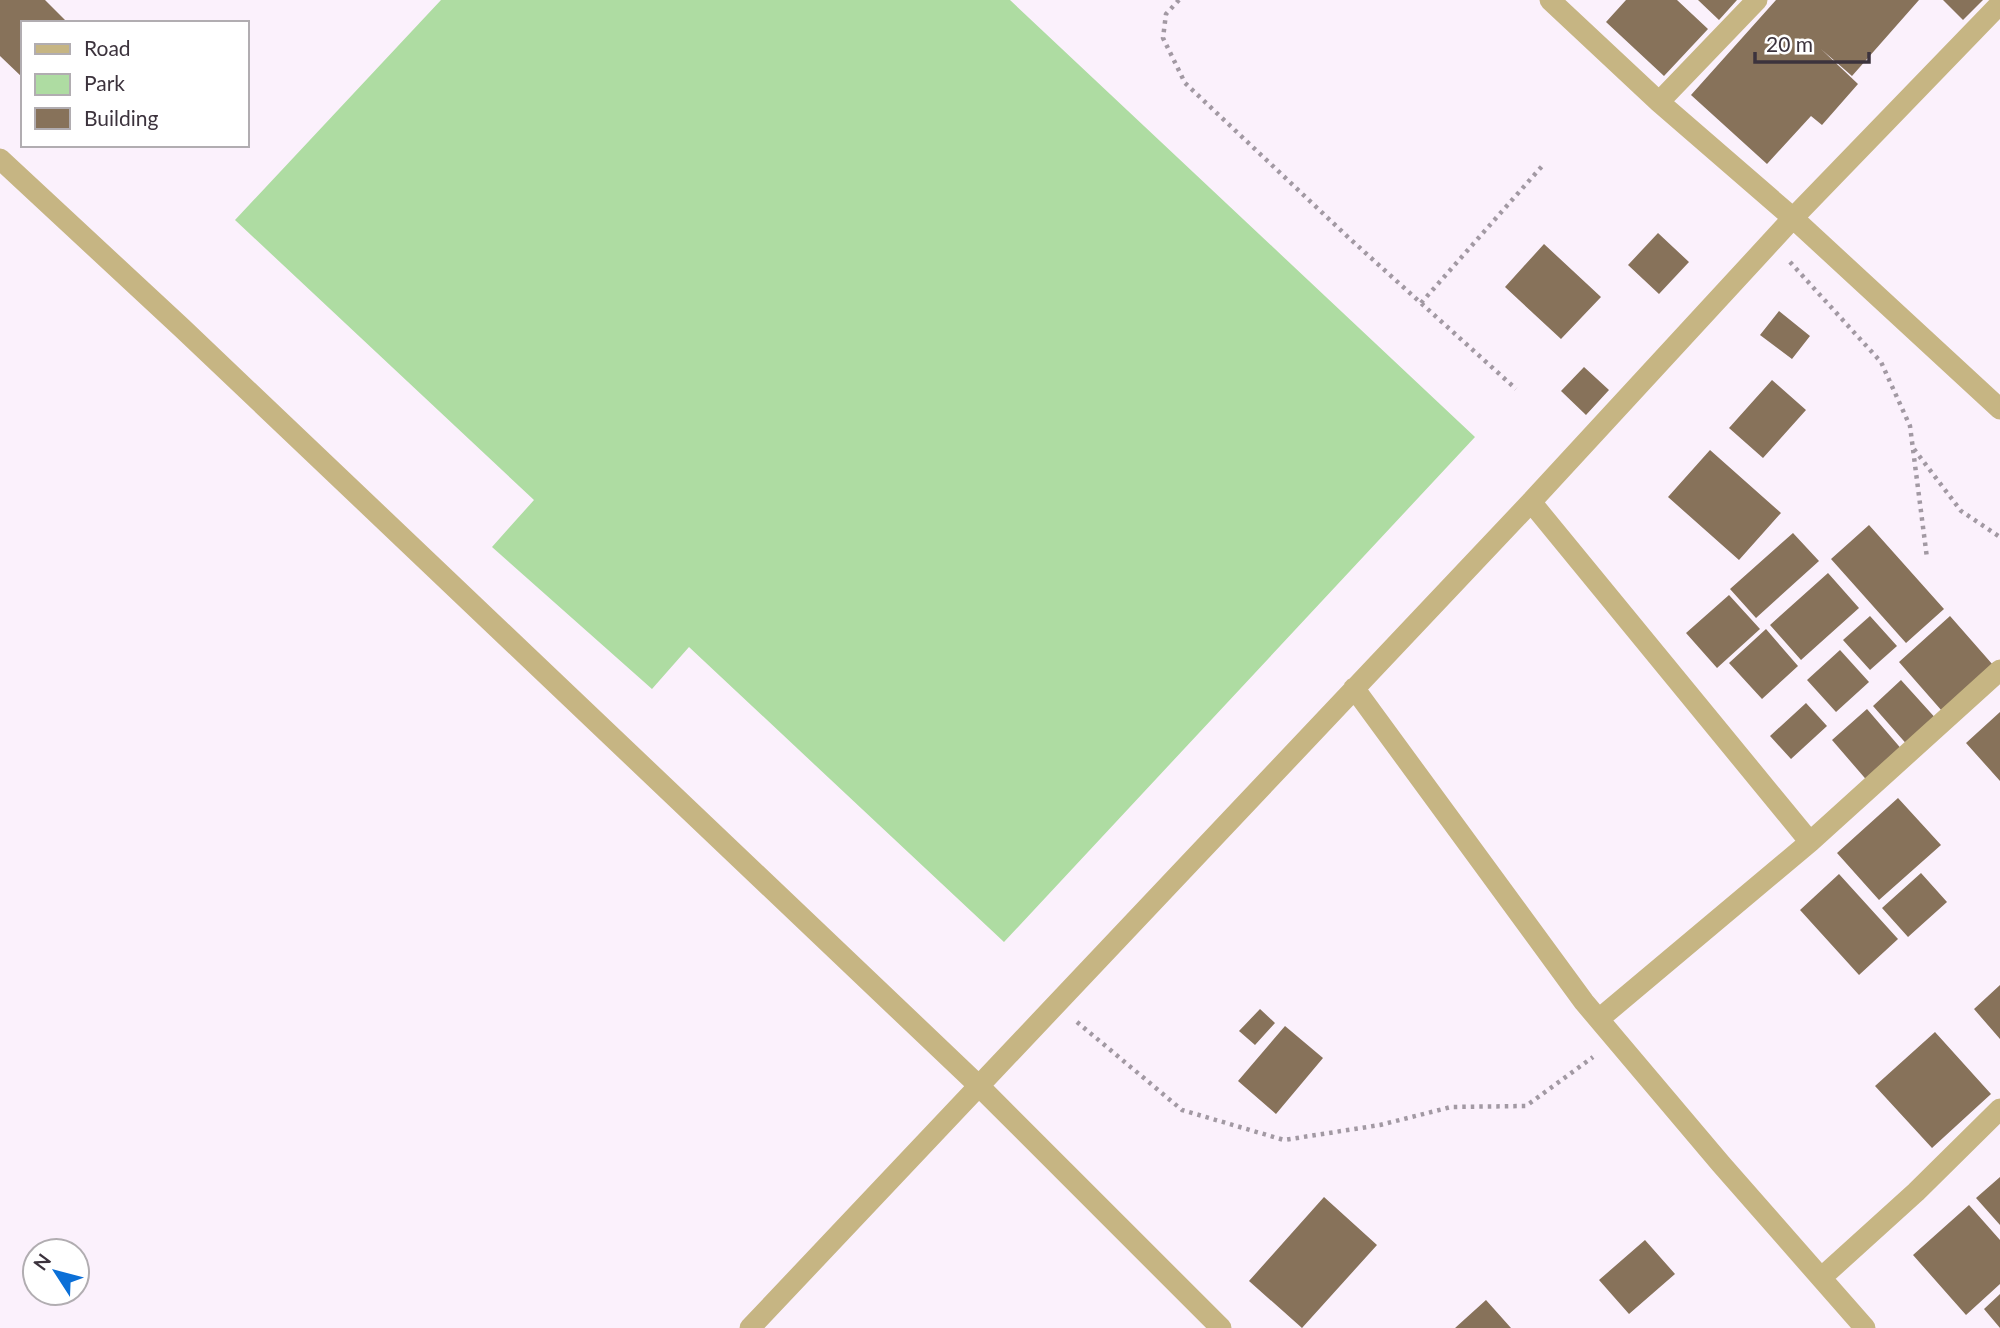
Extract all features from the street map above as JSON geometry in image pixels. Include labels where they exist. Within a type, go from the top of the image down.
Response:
[{"type":"street","points":[[1550,0],[1660,102],[1793,218],[2000,409]]},
{"type":"street","points":[[1660,102],[1757,0]]},
{"type":"street","points":[[750,1328],[1531,502],[1793,218],[2000,4]]},
{"type":"street","points":[[0,159],[182,328],[978,1085],[1221,1328]]},
{"type":"street","points":[[1531,502],[1810,842]]},
{"type":"street","points":[[1599,1019],[1810,842],[2000,670]]},
{"type":"street","points":[[1354,688],[1584,1002],[1865,1328]]},
{"type":"street","points":[[1821,1278],[1916,1192],[2000,1109]]},
{"type":"path","points":[[1179,0],[1166,14],[1163,38],[1185,83],[1339,229],[1516,389]]},
{"type":"path","points":[[1421,303],[1544,165]]},
{"type":"path","points":[[1775,238],[1793,268],[1881,362],[1910,426],[1927,558]]},
{"type":"path","points":[[1913,448],[1961,511],[2000,537]]},
{"type":"path","points":[[1055,1003],[1182,1110],[1284,1140],[1380,1125],[1451,1107],[1526,1106],[1616,1040]]},
{"type":"green space","points":[[441,0],[1010,0],[1475,437],[1004,942],[689,647],[652,689],[492,547],[534,500],[235,220]]},
{"type":"building","points":[[0,0],[45,0],[66,21],[21,21],[21,76],[0,56]]},
{"type":"building","points":[[1626,0],[1677,0],[1708,29],[1664,76],[1606,22]]},
{"type":"building","points":[[1698,0],[1737,0],[1719,20]]},
{"type":"building","points":[[1776,0],[1919,0],[1852,76],[1821,49],[1858,84],[1822,125],[1811,116],[1767,164],[1691,95]]},
{"type":"building","points":[[1943,0],[1983,0],[1963,20]]},
{"type":"building","points":[[1658,233],[1689,262],[1659,294],[1628,265]]},
{"type":"building","points":[[1544,244],[1601,297],[1561,339],[1505,287]]},
{"type":"building","points":[[1779,311],[1810,336],[1792,359],[1760,335]]},
{"type":"building","points":[[1584,367],[1609,390],[1586,415],[1561,391]]},
{"type":"building","points":[[1772,380],[1806,410],[1763,458],[1729,428]]},
{"type":"building","points":[[1710,450],[1781,513],[1739,560],[1668,497]]},
{"type":"building","points":[[1869,525],[1944,609],[1906,643],[1831,559]]},
{"type":"building","points":[[1793,533],[1819,561],[1756,618],[1730,589]]},
{"type":"building","points":[[1828,573],[1859,608],[1801,660],[1770,625]]},
{"type":"building","points":[[1729,595],[1760,629],[1717,668],[1686,633]]},
{"type":"building","points":[[1870,616],[1897,646],[1870,670],[1843,640]]},
{"type":"building","points":[[1950,616],[1993,665],[1942,711],[1899,662]]},
{"type":"building","points":[[1766,629],[1798,666],[1762,699],[1729,663]]},
{"type":"building","points":[[1840,650],[1869,682],[1836,712],[1807,680]]},
{"type":"building","points":[[1901,680],[1939,722],[1910,748],[1873,706]]},
{"type":"building","points":[[1806,703],[1827,726],[1791,759],[1770,736]]},
{"type":"building","points":[[1867,709],[1904,752],[1870,784],[1832,740]]},
{"type":"building","points":[[2000,712],[2000,781],[1966,743]]},
{"type":"building","points":[[1898,798],[1941,845],[1879,900],[1837,853]]},
{"type":"building","points":[[1921,873],[1947,902],[1908,937],[1882,908]]},
{"type":"building","points":[[1839,874],[1898,939],[1859,975],[1800,910]]},
{"type":"building","points":[[2000,985],[2000,1039],[1974,1009]]},
{"type":"building","points":[[1260,1009],[1275,1023],[1255,1045],[1239,1031]]},
{"type":"building","points":[[1285,1026],[1323,1058],[1276,1114],[1238,1081]]},
{"type":"building","points":[[1935,1032],[1991,1094],[1932,1148],[1875,1086]]},
{"type":"building","points":[[2000,1177],[2000,1225],[1976,1198]]},
{"type":"building","points":[[1324,1197],[1377,1245],[1302,1328],[1249,1281]]},
{"type":"building","points":[[1969,1205],[2000,1240],[2000,1284],[1966,1315],[1913,1255]]},
{"type":"building","points":[[1645,1240],[1675,1274],[1629,1314],[1599,1280]]},
{"type":"building","points":[[2000,1294],[2000,1328],[1984,1309]]},
{"type":"building","points":[[1486,1300],[1511,1328],[1455,1328]]}]
